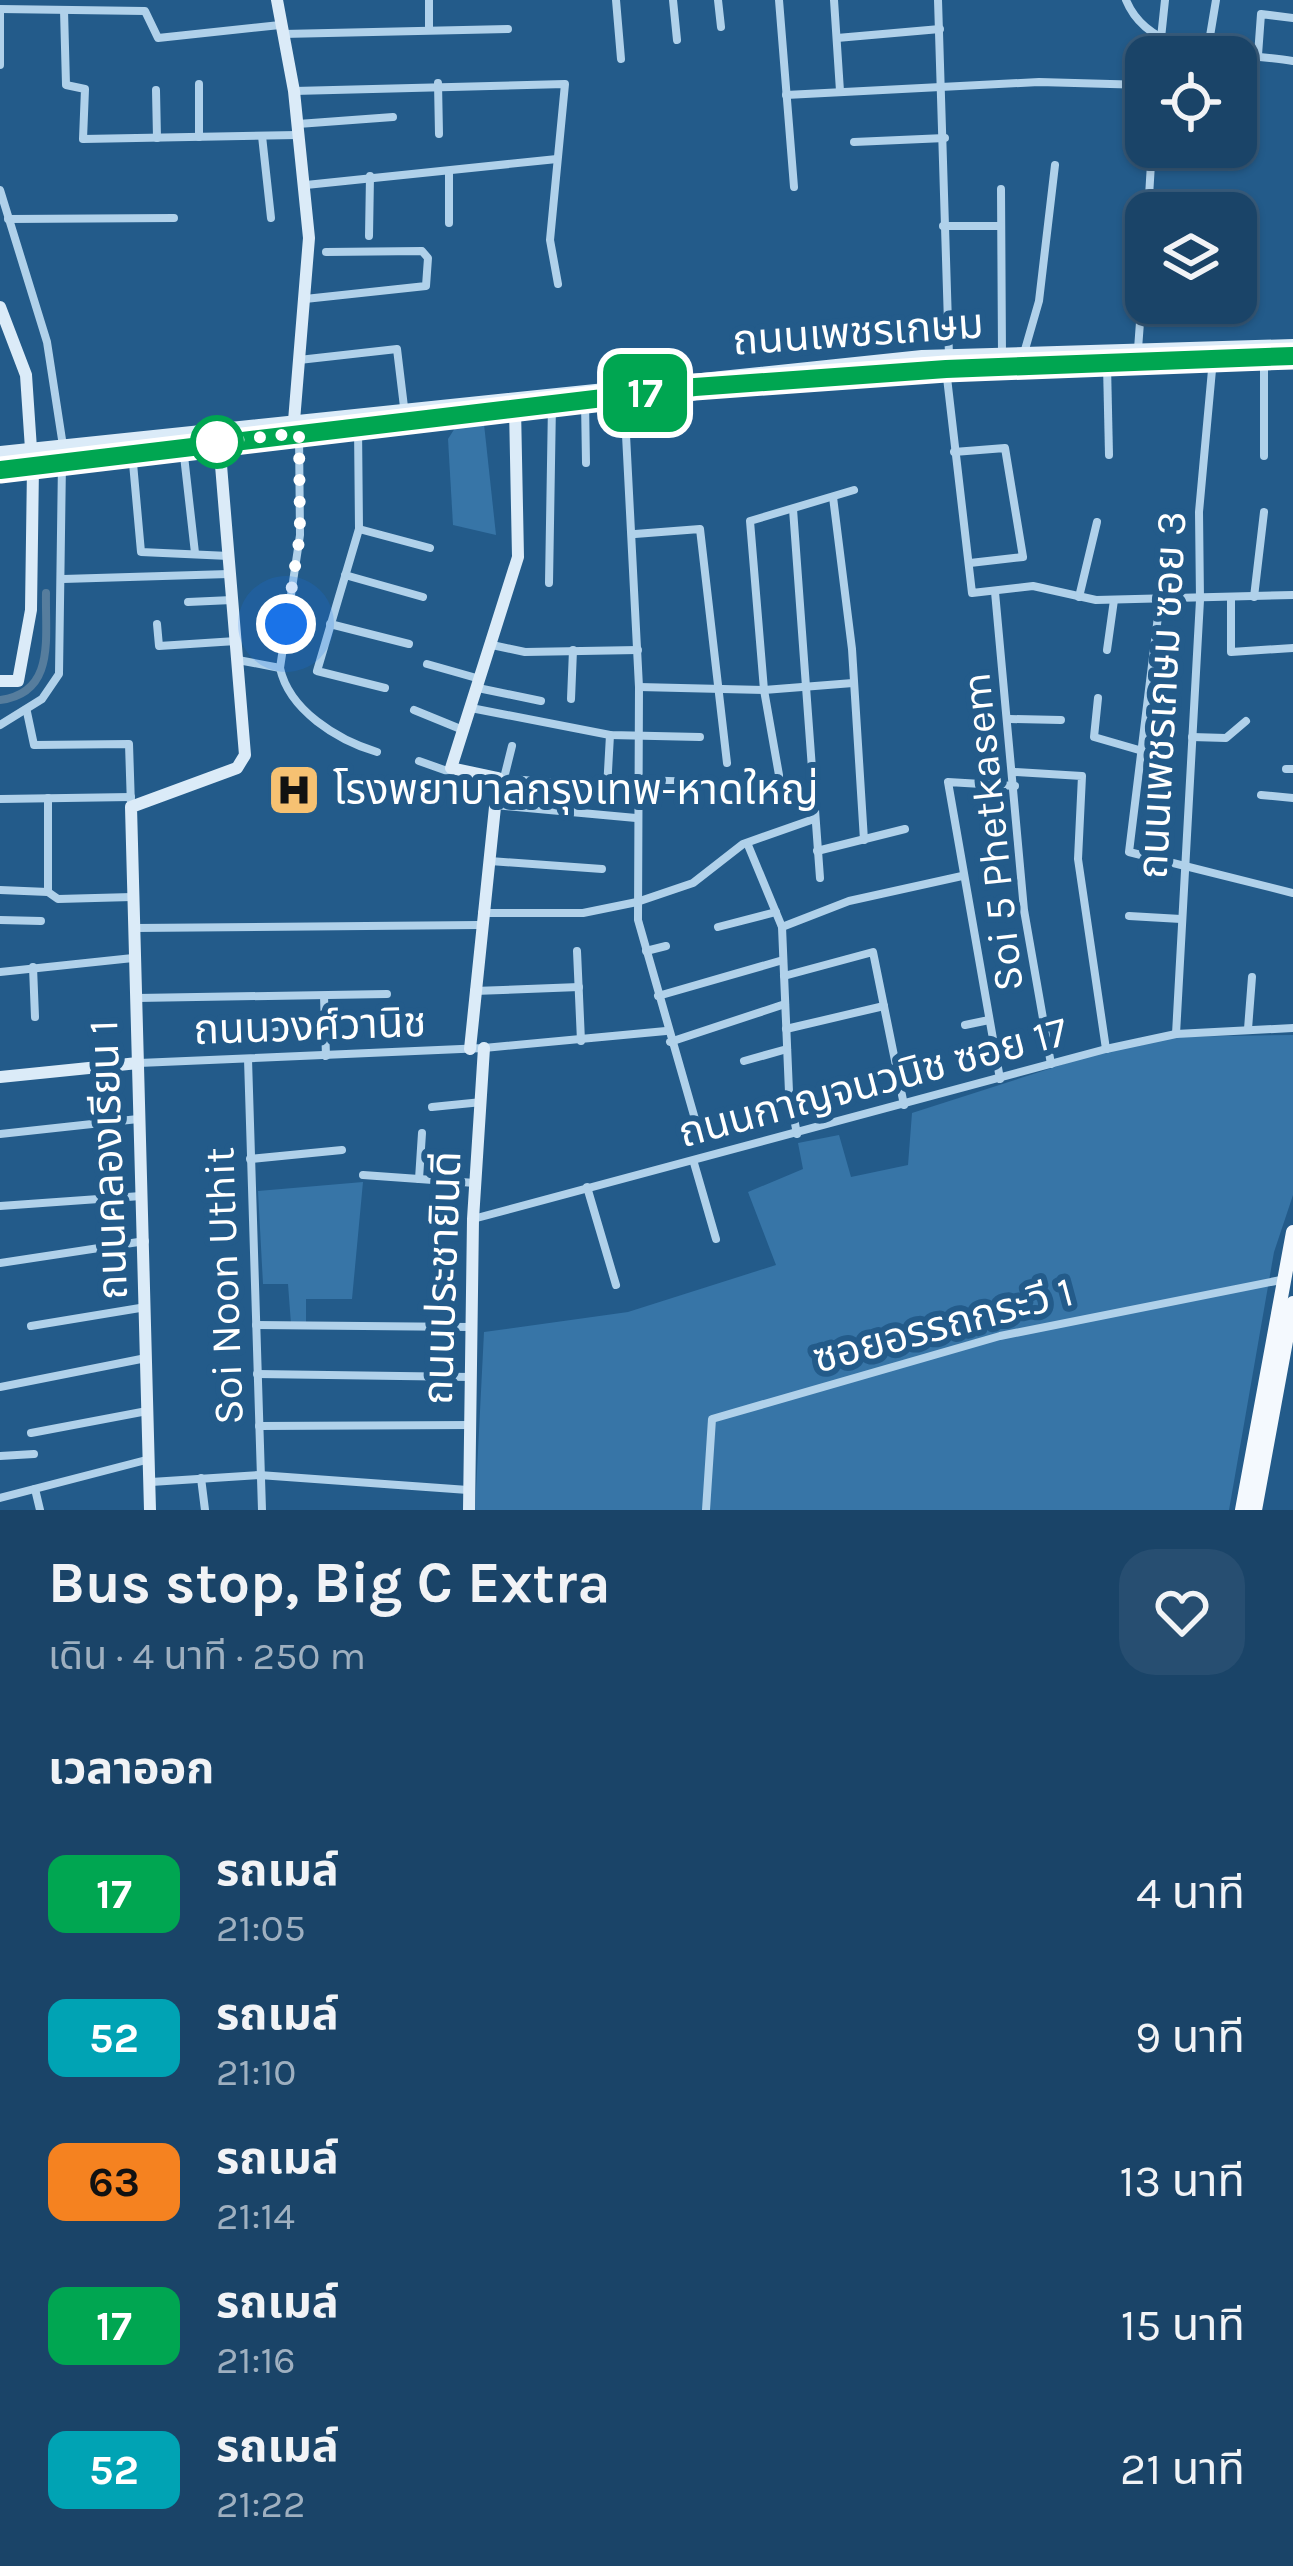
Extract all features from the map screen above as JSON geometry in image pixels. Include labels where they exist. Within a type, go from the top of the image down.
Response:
[{"type":"main road","points":[[1242,1510],[1279,1378],[1281,1280],[1293,1232]]},
{"type":"main road","points":[[1255,1510],[1293,1303]]},
{"type":"street","points":[[277,0],[306,185],[305,299],[297,360],[300,535],[280,668],[295,704],[358,747],[376,752]]},
{"type":"street","points":[[429,0],[429,30]]},
{"type":"street","points":[[616,0],[621,59]]},
{"type":"street","points":[[673,0],[677,40]]},
{"type":"street","points":[[718,0],[721,27]]},
{"type":"street","points":[[779,0],[794,187]]},
{"type":"street","points":[[834,0],[840,91]]},
{"type":"street","points":[[938,0],[944,86],[948,363],[972,592],[1033,586],[1114,600],[1293,595]]},
{"type":"street","points":[[1126,0],[1138,25],[1153,36]]},
{"type":"street","points":[[1161,36],[1166,0]]},
{"type":"street","points":[[1210,36],[1216,0]]},
{"type":"street","points":[[0,65],[0,10],[44,5],[64,10],[145,11],[158,38],[280,29],[508,29]]},
{"type":"street","points":[[64,10],[66,85],[85,88],[83,139],[262,136],[393,117]]},
{"type":"street","points":[[1293,17],[1261,14],[1258,55],[1293,61]]},
{"type":"street","points":[[837,38],[940,29]]},
{"type":"street","points":[[294,91],[438,83],[565,84],[550,240],[558,284]]},
{"type":"street","points":[[438,83],[440,134]]},
{"type":"street","points":[[199,84],[199,137]]},
{"type":"street","points":[[786,95],[944,86],[1125,86]]},
{"type":"street","points":[[156,89],[157,138]]},
{"type":"street","points":[[262,136],[271,218]]},
{"type":"street","points":[[854,142],[944,138]]},
{"type":"street","points":[[306,185],[557,159]]},
{"type":"street","points":[[1024,356],[1039,301],[1055,166]]},
{"type":"street","points":[[448,171],[448,223]]},
{"type":"street","points":[[369,236],[370,176]]},
{"type":"street","points":[[1001,189],[1002,356]]},
{"type":"street","points":[[0,190],[47,342],[62,454],[63,579],[59,674],[27,712],[0,724]]},
{"type":"street","points":[[8,219],[175,218]]},
{"type":"street","points":[[943,226],[1001,226]]},
{"type":"street","points":[[305,299],[426,286],[428,258],[422,251],[326,251]]},
{"type":"street","points":[[0,307],[26,375],[31,449]]},
{"type":"street","points":[[1138,351],[1140,324]]},
{"type":"street","name":"ถนนเพชรเกษม","points":[[948,363],[1107,365],[1213,359],[1293,345]]},
{"type":"street","points":[[297,360],[398,349],[404,407]]},
{"type":"street","name":"ถนนเพชรเกษม","points":[[0,452],[132,451],[219,441],[404,407],[1002,356],[1138,351],[1293,356]]},
{"type":"street","points":[[1264,357],[1264,456]]},
{"type":"street","name":"ถนนเพชรเกษม ซอย 3","points":[[1176,1034],[1200,600],[1198,512],[1213,359]]},
{"type":"street","points":[[1107,365],[1109,455]]},
{"type":"street","name":"ถนนเพชรเกษม","points":[[0,470],[33,467],[62,454],[296,426],[358,426],[624,396],[695,381]]},
{"type":"street","points":[[624,396],[638,650],[638,902],[666,1031],[697,1126]]},
{"type":"street","points":[[584,399],[586,463]]},
{"type":"street","points":[[549,583],[552,403]]},
{"type":"street","points":[[450,772],[518,557],[515,408]]},
{"type":"street","points":[[358,426],[359,529],[317,670],[386,688]]},
{"type":"street","points":[[0,799],[131,802],[236,768],[244,755],[219,441]]},
{"type":"street","points":[[183,445],[195,553]]},
{"type":"street","points":[[954,452],[1005,448],[1023,556],[969,562]]},
{"type":"street","points":[[132,451],[141,552],[231,556]]},
{"type":"street","points":[[0,681],[18,680],[27,646],[33,467]]},
{"type":"street","points":[[779,775],[764,690],[750,521],[854,490]]},
{"type":"street","points":[[833,497],[854,683],[863,840]]},
{"type":"street","points":[[794,508],[820,878]]},
{"type":"street","points":[[1254,597],[1264,512]]},
{"type":"street","points":[[1079,597],[1097,522]]},
{"type":"street","points":[[359,529],[430,548]]},
{"type":"street","points":[[634,534],[700,530],[727,763]]},
{"type":"street","points":[[63,579],[153,572],[232,574]]},
{"type":"street","points":[[345,575],[423,597]]},
{"type":"street","name":"Soi 5 Phetkasem","points":[[995,592],[1024,910],[1051,1064]]},
{"type":"street","points":[[1231,598],[1231,652],[1293,648]]},
{"type":"street","points":[[188,602],[232,600]]},
{"type":"street","points":[[1107,650],[1114,600]]},
{"type":"street","points":[[1160,600],[1129,852],[1293,892]]},
{"type":"street","points":[[158,624],[159,646],[236,641]]},
{"type":"street","points":[[330,624],[409,644]]},
{"type":"street","points":[[493,645],[525,652],[638,650]]},
{"type":"street","points":[[571,699],[573,650]]},
{"type":"street","points":[[238,660],[280,668]]},
{"type":"street","points":[[427,664],[541,700]]},
{"type":"street","points":[[639,687],[764,690],[854,683]]},
{"type":"street","points":[[1098,698],[1094,737],[1139,750]]},
{"type":"street","points":[[471,708],[610,735],[700,737]]},
{"type":"street","points":[[414,710],[463,730]]},
{"type":"street","points":[[27,712],[34,745],[129,744],[131,802]]},
{"type":"street","points":[[1010,719],[1061,720]]},
{"type":"street","points":[[1192,737],[1226,738],[1246,721]]},
{"type":"street","points":[[607,789],[610,735]]},
{"type":"street","points":[[501,778],[512,746]]},
{"type":"street","points":[[418,761],[450,772],[560,783]]},
{"type":"street","points":[[1015,772],[1082,776],[1078,859],[1106,1049]]},
{"type":"street","name":"ถนนประชายินดี","points":[[469,1510],[473,1219],[484,1102],[473,992],[501,778]]},
{"type":"street","points":[[637,780],[700,782]]},
{"type":"street","points":[[1000,1079],[949,782],[1016,786]]},
{"type":"street","points":[[1261,795],[1293,798]]},
{"type":"street","points":[[48,798],[48,892]]},
{"type":"street","name":"ถนนคลองเรียน 1","points":[[131,802],[150,1510]]},
{"type":"street","points":[[496,805],[636,818]]},
{"type":"street","points":[[134,928],[583,913],[638,902],[693,883],[743,844],[814,819]]},
{"type":"street","points":[[817,851],[905,830]]},
{"type":"street","points":[[748,845],[782,927],[787,1049],[797,1134]]},
{"type":"street","points":[[487,861],[602,869]]},
{"type":"street","points":[[782,927],[849,901],[962,876]]},
{"type":"street","points":[[0,890],[48,892],[58,899],[132,897]]},
{"type":"street","points":[[718,927],[776,912]]},
{"type":"street","points":[[1130,916],[1181,919]]},
{"type":"street","points":[[0,920],[41,921]]},
{"type":"street","points":[[646,951],[666,946]]},
{"type":"street","points":[[577,952],[581,1041]]},
{"type":"street","points":[[784,976],[873,952],[904,1105]]},
{"type":"street","points":[[0,972],[133,958]]},
{"type":"street","points":[[658,996],[783,960]]},
{"type":"street","points":[[32,967],[35,1017]]},
{"type":"street","points":[[1248,1029],[1252,977]]},
{"type":"street","points":[[473,992],[579,987]]},
{"type":"street","points":[[135,998],[387,994]]},
{"type":"street","points":[[324,996],[326,1056]]},
{"type":"street","points":[[670,1042],[785,1004]]},
{"type":"street","points":[[787,1029],[884,1006]]},
{"type":"street","points":[[965,1025],[989,1020]]},
{"type":"street","points":[[240,1028],[325,1026]]},
{"type":"street","name":"ถนนกาญจนวนิช ซอย 17","points":[[473,1219],[1106,1049],[1176,1034],[1293,1028]]},
{"type":"street","name":"ถนนวงศ์วานิช","points":[[138,1063],[477,1048],[666,1031]]},
{"type":"street","points":[[744,1061],[787,1049]]},
{"type":"street","name":"Soi Noon Uthit","points":[[248,1059],[262,1510]]},
{"type":"street","points":[[0,1077],[138,1063]]},
{"type":"street","points":[[432,1107],[484,1102]]},
{"type":"street","points":[[0,1134],[140,1119]]},
{"type":"street","points":[[419,1179],[422,1132]]},
{"type":"street","points":[[250,1160],[342,1150]]},
{"type":"street","points":[[694,1163],[716,1239]]},
{"type":"street","points":[[363,1175],[475,1183]]},
{"type":"street","points":[[587,1187],[616,1285]]},
{"type":"street","points":[[0,1206],[143,1196]]},
{"type":"street","points":[[0,1263],[145,1241]]},
{"type":"street","name":"ซอยอรรถกระวี 1","points":[[706,1510],[712,1419],[1000,1336],[1281,1280]]},
{"type":"street","points":[[31,1326],[146,1306]]},
{"type":"street","points":[[256,1325],[472,1327]]},
{"type":"street","points":[[0,1388],[148,1357]]},
{"type":"street","points":[[256,1374],[471,1376]]},
{"type":"street","points":[[31,1433],[150,1411]]},
{"type":"street","points":[[259,1426],[471,1425]]},
{"type":"street","points":[[0,1456],[34,1454]]},
{"type":"street","points":[[0,1498],[151,1459]]},
{"type":"street","points":[[151,1482],[260,1475],[470,1490]]},
{"type":"street","points":[[201,1478],[205,1510]]},
{"type":"street","points":[[35,1489],[40,1510]]},
{"type":"shaded area","points":[[484,424],[496,535],[453,525],[448,439],[455,428]]},
{"type":"shaded area","points":[[1293,1035],[1293,1195],[1274,1252],[1229,1510],[475,1510],[484,1332],[628,1312],[776,1265],[748,1192],[803,1169],[798,1143],[839,1135],[851,1177],[908,1165],[912,1113],[1086,1057],[1169,1037]]},
{"type":"shaded area","points":[[363,1182],[352,1299],[306,1299],[306,1322],[291,1324],[288,1284],[263,1284],[258,1191]]},
{"type":"waterway","points":[[0,700],[31,687],[39,675],[46,645],[46,593]]},
{"type":"bus line","name":"17","points":[[0,470],[695,387],[946,369],[1293,356]]},
{"type":"place","name":"โรงพยาบาลกรุงเทพ-หาดใหญ่","points":[[294,790]]},
{"type":"route","points":[[217,442],[299,433],[300,535],[286,624]]}]
